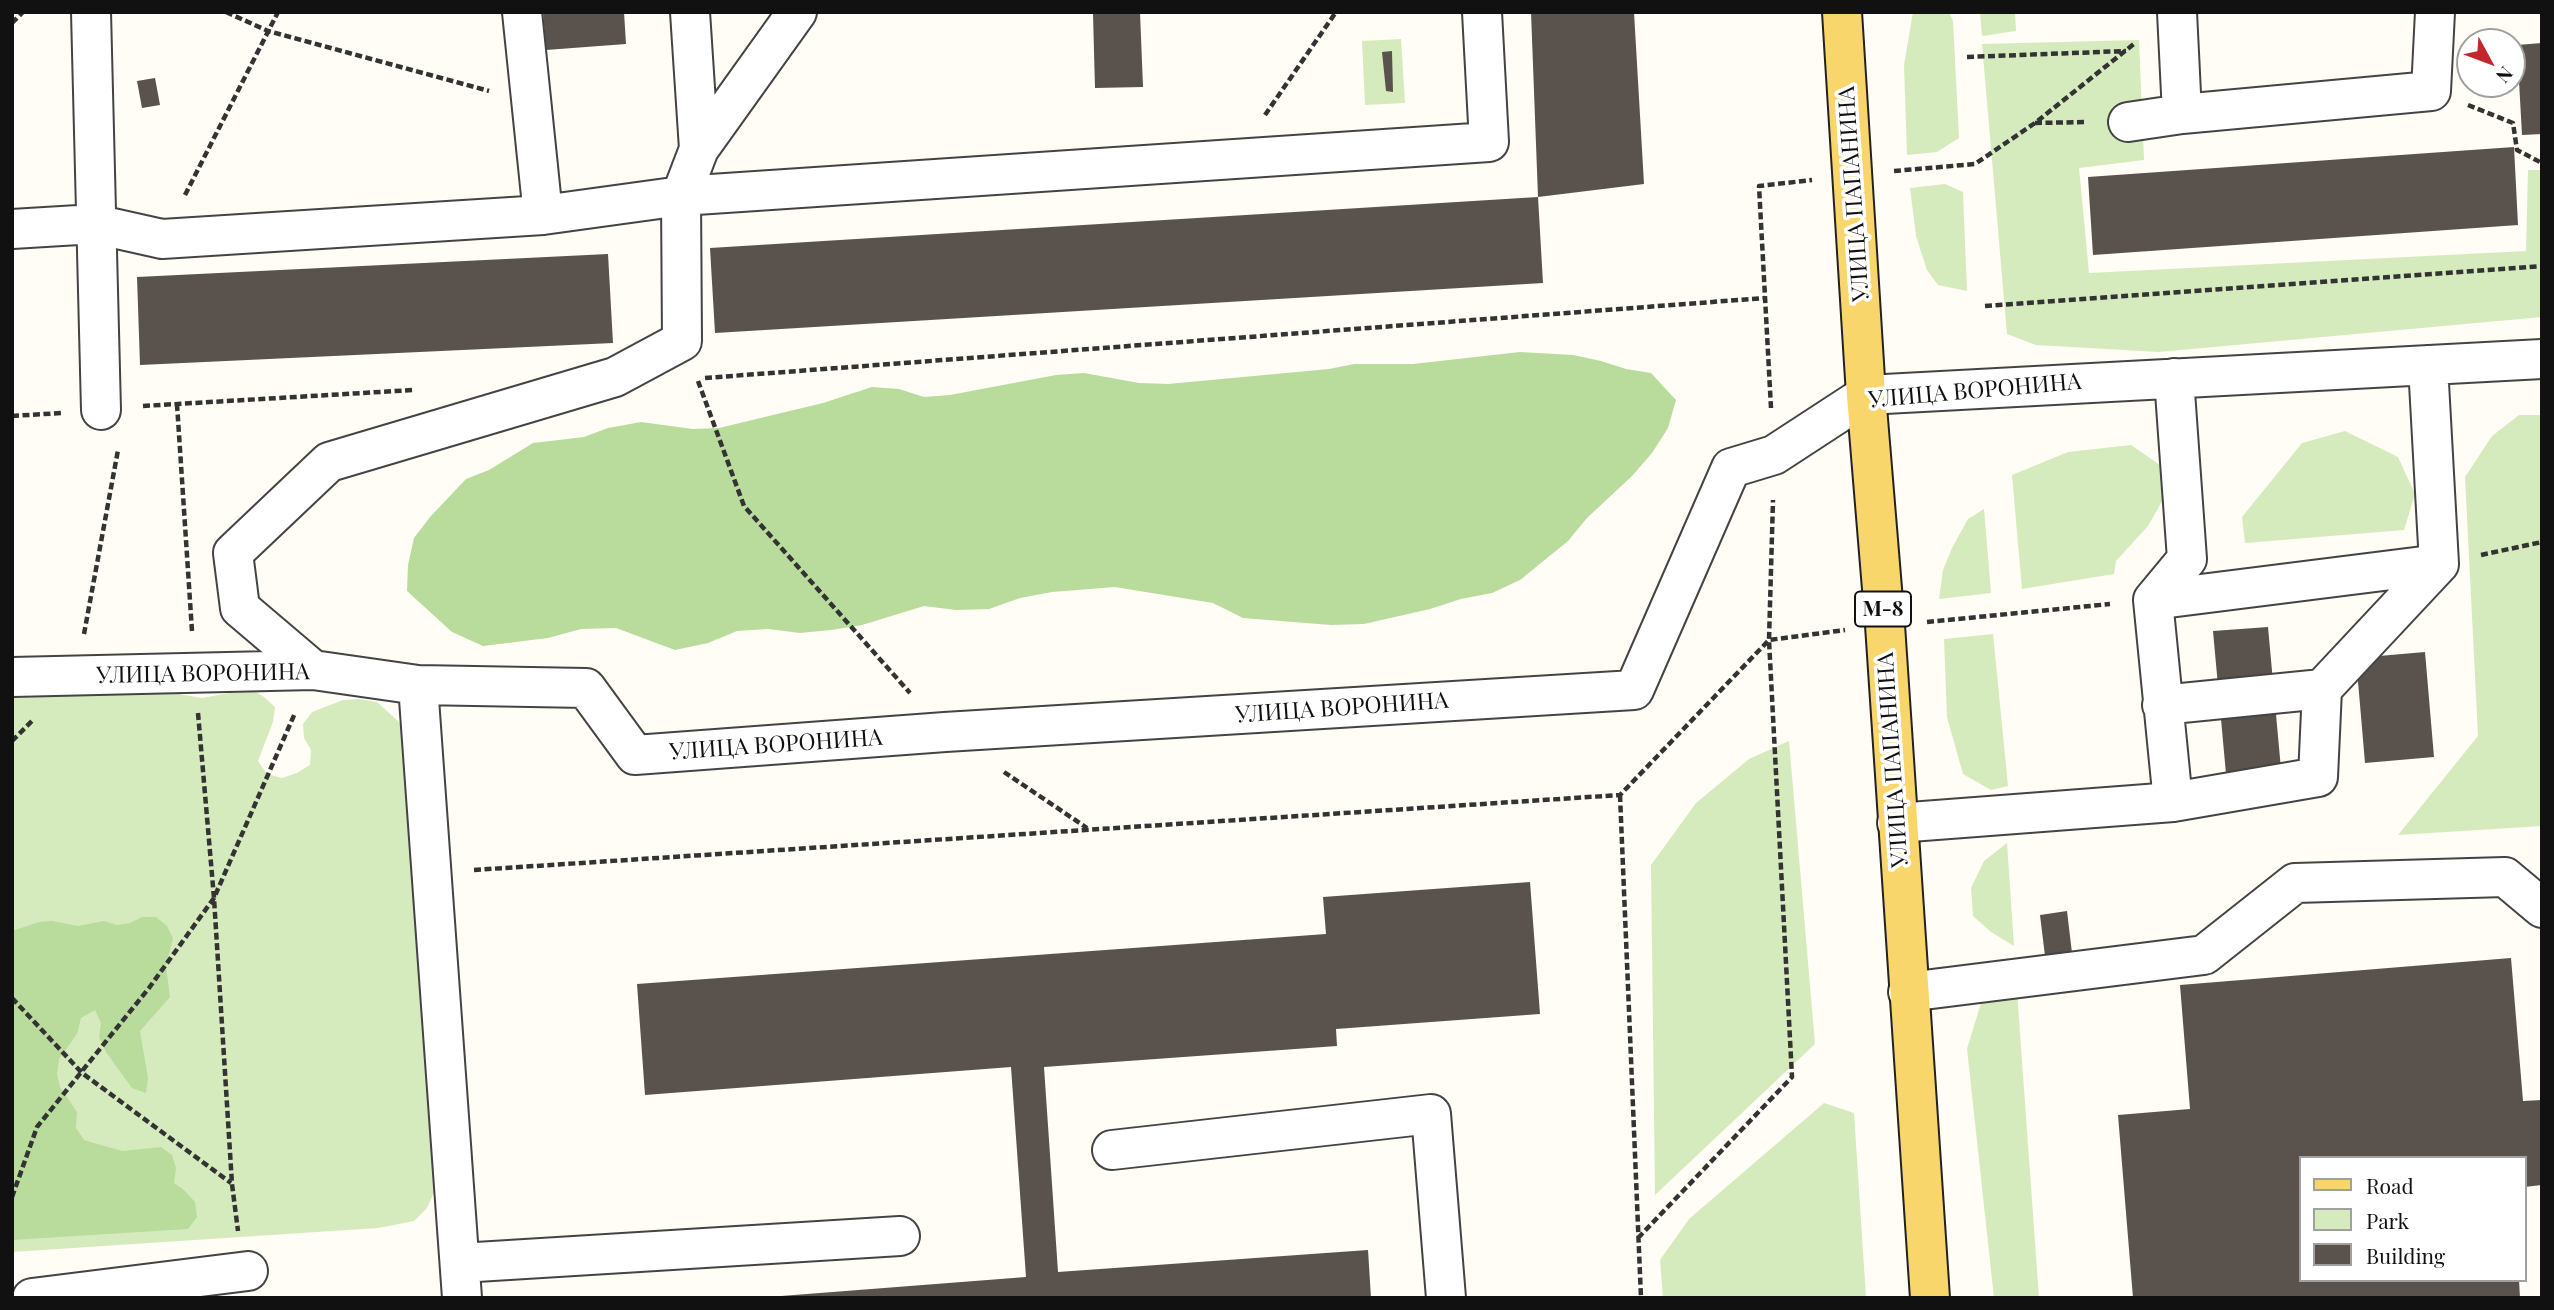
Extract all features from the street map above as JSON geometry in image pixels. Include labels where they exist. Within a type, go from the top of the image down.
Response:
[{"type":"main road","name":"УЛИЦА ПАПАНИНА","points":[[1842,12],[1866,395],[1930,1298]]},
{"type":"street","points":[[91,12],[102,410]]},
{"type":"street","points":[[522,12],[543,215]]},
{"type":"street","points":[[690,12],[699,149]]},
{"type":"street","points":[[313,670],[240,608],[233,553],[329,462],[615,377],[682,341],[681,196],[699,149],[797,12]]},
{"type":"street","points":[[12,229],[95,225],[162,239],[543,215],[681,196],[1489,142],[1482,12]]},
{"type":"street","points":[[2177,12],[2182,114]]},
{"type":"street","points":[[2128,122],[2182,114],[2431,91],[2435,12]]},
{"type":"street","name":"УЛИЦА ВОРОНИНА","points":[[12,677],[313,670],[418,685],[586,688],[635,755],[945,732],[1634,690],[1731,468],[1774,455],[1866,395],[2542,359]]},
{"type":"street","points":[[1898,823],[2173,802],[2318,777],[2322,689],[2439,564],[2428,365]]},
{"type":"street","points":[[2173,802],[2153,600],[2187,559],[2174,378]]},
{"type":"street","points":[[2153,600],[2439,564]]},
{"type":"street","points":[[418,685],[461,1280],[900,1236]]},
{"type":"street","points":[[2162,705],[2322,689]]},
{"type":"street","points":[[1908,992],[2204,955],[2295,883],[2505,877],[2542,908]]},
{"type":"street","points":[[1112,1150],[1431,1114],[1446,1298]]},
{"type":"street","points":[[32,1298],[246,1271]]},
{"type":"path","points":[[12,23],[23,12]]},
{"type":"path","points":[[226,12],[268,32],[532,103]]},
{"type":"path","points":[[162,239],[278,12]]},
{"type":"path","points":[[1236,159],[1336,12]]},
{"type":"path","points":[[1638,1238],[1792,1077],[1769,640],[1774,455],[1759,187],[1975,164],[2035,123],[2145,35]]},
{"type":"path","points":[[1967,57],[2126,51]]},
{"type":"path","points":[[2431,91],[2513,123],[2517,150],[2542,163]]},
{"type":"path","points":[[2035,123],[2128,122]]},
{"type":"path","points":[[1984,306],[2542,266]]},
{"type":"path","points":[[945,732],[744,506],[698,379],[1765,298]]},
{"type":"path","points":[[12,416],[423,389]]},
{"type":"path","points":[[177,404],[214,898],[232,1184],[246,1271]]},
{"type":"path","points":[[12,741],[77,676],[118,448]]},
{"type":"path","points":[[2439,564],[2542,542]]},
{"type":"path","points":[[2010,615],[2153,600]]},
{"type":"path","points":[[432,870],[1620,795],[1769,640]]},
{"type":"path","points":[[12,1197],[37,1126],[149,988],[214,898],[313,670]]},
{"type":"path","points":[[1000,769],[1088,828]]},
{"type":"path","points":[[1620,795],[1641,1298]]},
{"type":"path","points":[[12,998],[82,1073],[232,1184]]},
{"type":"green space","points":[[1913,12],[1949,12],[1953,21],[1959,138],[1937,152],[1907,155],[1904,65]]},
{"type":"green space","points":[[1980,12],[2015,12],[2016,31],[1982,36]]},
{"type":"green space","points":[[1401,39],[1405,103],[1365,105],[1362,41]]},
{"type":"green space","points":[[2139,40],[2144,160],[2079,168],[2089,273],[2526,251],[2528,170],[2542,170],[2542,317],[2159,352],[2036,345],[2007,334],[1982,44]]},
{"type":"green space","points":[[1945,184],[1963,192],[1967,291],[1938,285],[1927,270],[1916,236],[1910,188]]},
{"type":"green space","points":[[1520,352],[1573,355],[1651,373],[1676,400],[1668,428],[1652,453],[1632,476],[1587,518],[1568,541],[1520,580],[1492,593],[1364,624],[1331,625],[1243,618],[1213,603],[1115,587],[1052,592],[1020,598],[989,609],[956,610],[924,606],[862,625],[831,630],[800,633],[768,629],[737,631],[708,643],[675,650],[616,628],[581,629],[548,638],[483,646],[452,632],[407,591],[408,565],[414,538],[430,517],[466,479],[489,470],[533,443],[584,437],[608,428],[641,422],[693,429],[719,428],[823,403],[872,387],[899,389],[924,397],[950,395],[1056,375],[1084,373],[1139,383],[1168,384],[1329,369],[1354,364],[1413,364]]},
{"type":"green space","points":[[2519,415],[2542,415],[2542,826],[2398,835],[2478,736],[2465,477],[2492,436]]},
{"type":"green space","points":[[2345,431],[2398,457],[2415,494],[2404,530],[2245,543],[2242,517],[2302,443]]},
{"type":"green space","points":[[2131,445],[2160,465],[2165,496],[2148,526],[2116,561],[2114,574],[2022,589],[2012,475],[2068,452]]},
{"type":"green space","points":[[1984,509],[1991,593],[1939,599],[1943,570],[1952,548],[1968,519]]},
{"type":"green space","points":[[1993,634],[2008,786],[1991,790],[1963,774],[1947,717],[1944,639]]},
{"type":"green space","points":[[12,686],[155,690],[202,698],[251,689],[275,707],[273,722],[258,761],[267,774],[282,778],[310,765],[311,750],[304,738],[303,724],[312,712],[343,700],[359,699],[377,702],[399,722],[405,736],[435,1190],[427,1208],[414,1221],[378,1228],[12,1252]]},
{"type":"green space","points":[[1789,741],[1815,1044],[1655,1195],[1651,865],[1696,803],[1749,759]]},
{"type":"green space","points":[[2007,843],[2014,946],[1991,932],[1973,916],[1971,888],[1984,861]]},
{"type":"green space","points":[[142,917],[156,917],[167,926],[173,938],[166,966],[170,997],[140,1031],[148,1078],[146,1093],[132,1088],[106,1052],[99,1037],[101,1023],[95,1010],[81,1018],[77,1034],[59,1059],[57,1074],[60,1087],[77,1112],[76,1128],[84,1140],[122,1151],[161,1147],[172,1155],[176,1168],[174,1183],[195,1202],[197,1217],[188,1229],[12,1240],[12,931],[39,922],[52,921],[78,926],[104,921],[117,925]]},
{"type":"green space","points":[[2017,991],[2039,1298],[1994,1298],[1967,1049],[1981,1003]]},
{"type":"green space","points":[[1824,1103],[1854,1113],[1866,1298],[1663,1298],[1660,1260],[1689,1219]]},
{"type":"building","points":[[543,12],[624,12],[626,44],[546,50]]},
{"type":"building","points":[[1140,12],[1143,87],[1095,88],[1093,14]]},
{"type":"building","points":[[1531,12],[1634,12],[1644,184],[1538,197]]},
{"type":"building","points":[[2542,43],[2542,134],[2522,135],[2520,98],[2526,98],[2526,44]]},
{"type":"building","points":[[1392,51],[1393,92],[1386,91],[1382,52]]},
{"type":"building","points":[[155,78],[160,105],[142,108],[137,81]]},
{"type":"building","points":[[2514,147],[2518,225],[2093,255],[2088,177]]},
{"type":"building","points":[[1538,197],[1543,283],[715,333],[710,248]]},
{"type":"building","points":[[608,254],[613,343],[140,365],[137,277]]},
{"type":"building","points":[[2268,627],[2283,791],[2228,796],[2213,631]]},
{"type":"building","points":[[2425,652],[2434,757],[2365,763],[2356,658]]},
{"type":"building","points":[[1530,882],[1540,1014],[1336,1029],[1337,1046],[1044,1067],[1058,1272],[1368,1250],[1371,1298],[781,1298],[1026,1277],[1011,1067],[645,1095],[637,984],[1326,934],[1323,897]]},
{"type":"building","points":[[2067,911],[2072,953],[2045,956],[2040,915]]},
{"type":"building","points":[[2511,958],[2523,1101],[2542,1100],[2542,1185],[2526,1187],[2526,1156],[2298,1156],[2298,1282],[2519,1282],[2520,1298],[2133,1298],[2118,1115],[2190,1109],[2180,985]]}]
